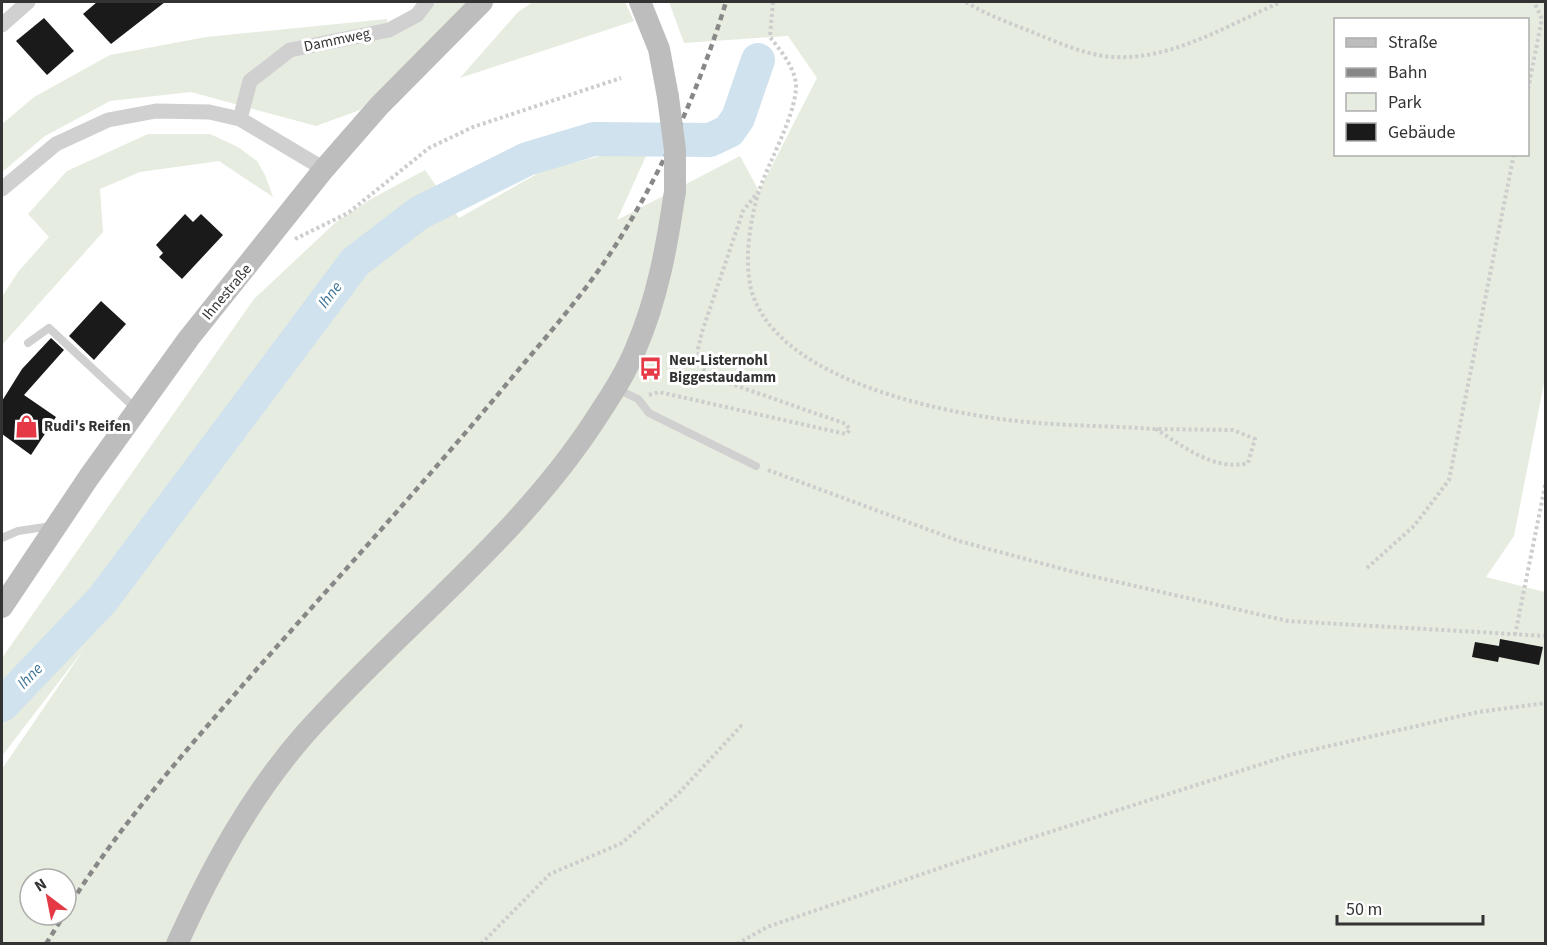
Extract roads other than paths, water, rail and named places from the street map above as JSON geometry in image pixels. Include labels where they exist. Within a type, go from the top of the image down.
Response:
[{"type":"main road","name":"Ihnestraße","points":[[2,607],[136,409],[189,339],[268,243],[324,169],[379,106],[482,2]]},
{"type":"main road","points":[[177,944],[230,839],[266,783],[303,737],[358,677],[497,541],[528,507],[584,437],[616,388],[636,350],[664,265],[675,191],[675,150],[661,59],[645,11]]},
{"type":"street","points":[[2,25],[28,2]]},
{"type":"street","name":"Dammweg","points":[[240,119],[250,81],[290,50],[389,30],[417,15],[427,2]]},
{"type":"street","points":[[2,189],[56,144],[108,120],[156,111],[209,112],[240,119],[324,169]]},
{"type":"lane","points":[[28,343],[50,328],[136,409]]},
{"type":"lane","points":[[616,388],[638,399],[649,413],[756,466]]},
{"type":"lane","points":[[2,538],[18,531],[56,525]]},
{"type":"waterway","name":"Ihne","points":[[2,705],[103,599],[355,262],[419,213],[527,159],[594,139],[710,140],[729,131],[738,118],[758,60]]},
{"type":"railway","points":[[78,893],[109,847],[181,757],[470,427],[564,315],[609,256],[654,179],[682,122],[706,62],[726,2]]},
{"type":"railway","points":[[46,944],[57,927]]},
{"type":"place","name":"Neu-Listernohl Biggestaudamm","points":[[651,369]]},
{"type":"place","name":"Rudi's Reifen","points":[[26,426]]}]
